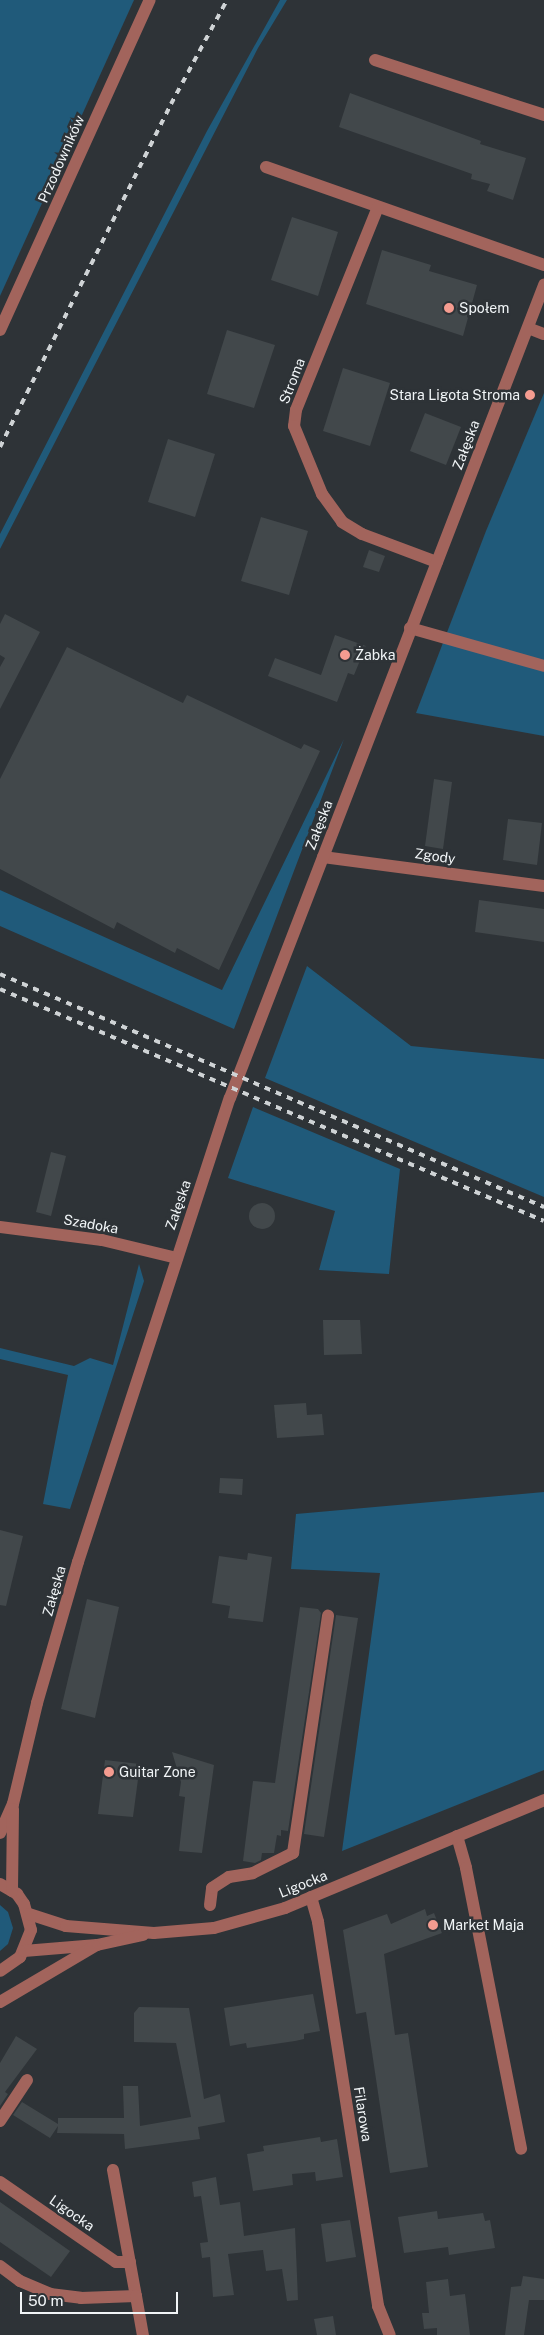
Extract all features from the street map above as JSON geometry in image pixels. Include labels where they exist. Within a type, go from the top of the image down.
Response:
[{"type":"street","name":"Przodowników","points":[[0,330],[150,0]]},
{"type":"street","points":[[375,60],[544,115]]},
{"type":"street","points":[[266,168],[544,265]]},
{"type":"street","name":"Stroma","points":[[378,207],[296,410],[294,426],[325,499],[342,522],[362,534],[437,562]]},
{"type":"street","name":"Załęska","points":[[0,1833],[13,1804],[37,1703],[78,1562],[230,1098],[544,285]]},
{"type":"street","points":[[528,328],[544,334]]},
{"type":"street","points":[[410,628],[544,666]]},
{"type":"street","name":"Zgody","points":[[323,857],[544,886]]},
{"type":"street","name":"Szadoka","points":[[0,1227],[102,1240],[177,1258]]},
{"type":"street","points":[[210,1905],[212,1888],[229,1877],[253,1873],[293,1853],[328,1616]]},
{"type":"street","name":"Ligocka","points":[[24,1951],[97,1944],[154,1933],[230,1924],[311,1897],[544,1800]]},
{"type":"street","name":"Załęska","points":[[12,1891],[13,1804]]},
{"type":"street","points":[[457,1836],[521,2149]]},
{"type":"street","points":[[0,1884],[12,1891],[29,1914],[31,1930],[24,1951],[16,1962],[0,1971]]},
{"type":"street","name":"Filarowa","points":[[311,1897],[318,1922],[378,2306],[390,2335]]},
{"type":"street","name":"Ligocka","points":[[29,1914],[66,1926],[154,1933]]},
{"type":"street","points":[[0,2002],[97,1944]]},
{"type":"street","points":[[0,2121],[27,2080]]},
{"type":"street","points":[[113,2170],[143,2335]]},
{"type":"street","name":"Ligocka","points":[[0,2182],[116,2262],[130,2262]]},
{"type":"street","points":[[0,2266],[20,2281],[50,2294],[81,2298],[136,2296]]},
{"type":"shaded area","points":[[0,0],[134,0],[0,296]]},
{"type":"shaded area","points":[[280,0],[287,0],[258,48],[0,549],[0,534],[207,131]]},
{"type":"shaded area","points":[[544,393],[544,736],[416,713],[486,531]]},
{"type":"shaded area","points":[[344,739],[234,1029],[0,926],[0,890],[222,990]]},
{"type":"shaded area","points":[[307,966],[411,1046],[544,1059],[544,1197],[265,1078]]},
{"type":"shaded area","points":[[253,1107],[400,1169],[389,1274],[319,1270],[335,1211],[228,1178]]},
{"type":"shaded area","points":[[139,1264],[144,1281],[70,1509],[43,1504],[68,1375],[0,1359],[0,1348],[74,1366],[90,1358],[113,1365]]},
{"type":"shaded area","points":[[544,1492],[544,1770],[342,1851],[380,1573],[291,1569],[296,1514]]},
{"type":"shaded area","points":[[0,1905],[8,1912],[13,1928],[8,1944],[0,1951]]},
{"type":"building","points":[[350,93],[481,141],[480,144],[526,158],[513,200],[487,191],[490,184],[471,179],[472,174],[339,127]]},
{"type":"building","points":[[292,217],[338,232],[318,296],[271,280]]},
{"type":"building","points":[[382,250],[431,265],[429,271],[477,285],[463,336],[366,304]]},
{"type":"building","points":[[227,330],[275,345],[254,408],[207,394]]},
{"type":"building","points":[[343,368],[390,383],[370,446],[323,431]]},
{"type":"building","points":[[425,413],[461,427],[446,465],[410,451]]},
{"type":"building","points":[[168,439],[215,454],[195,517],[148,502]]},
{"type":"building","points":[[261,517],[308,531],[289,595],[241,581]]},
{"type":"building","points":[[369,550],[385,556],[379,572],[363,567]]},
{"type":"building","points":[[5,614],[40,632],[0,709],[0,667],[5,658],[0,655],[0,624]]},
{"type":"building","points":[[335,635],[366,646],[354,675],[348,673],[337,702],[268,676],[275,658],[321,675]]},
{"type":"building","points":[[67,647],[183,703],[187,695],[301,749],[304,744],[320,751],[219,970],[177,948],[175,953],[117,922],[114,929],[0,869],[0,779]]},
{"type":"building","points":[[434,779],[452,782],[443,849],[425,846]]},
{"type":"building","points":[[508,819],[542,823],[537,865],[503,860]]},
{"type":"building","points":[[479,900],[544,909],[544,942],[475,932]]},
{"type":"building","points":[[51,1152],[66,1156],[51,1216],[36,1212]]},
{"type":"building","points":[[262,1203],[271,1207],[275,1216],[271,1225],[262,1229],[253,1225],[249,1216],[253,1207]]},
{"type":"building","points":[[323,1320],[360,1320],[362,1354],[324,1355]]},
{"type":"building","points":[[306,1403],[307,1415],[322,1414],[324,1435],[277,1438],[274,1405]]},
{"type":"building","points":[[220,1478],[243,1479],[242,1495],[219,1493]]},
{"type":"building","points":[[0,1530],[23,1536],[6,1606],[0,1605]]},
{"type":"building","points":[[248,1553],[272,1557],[263,1622],[228,1618],[230,1606],[212,1603],[219,1556],[247,1560]]},
{"type":"building","points":[[87,1599],[119,1607],[95,1718],[61,1709]]},
{"type":"building","points":[[300,1607],[318,1609],[321,1613],[288,1831],[281,1830],[281,1836],[277,1835],[274,1853],[262,1853],[261,1860],[255,1863],[243,1861],[253,1781],[275,1783]]},
{"type":"building","points":[[336,1615],[358,1618],[324,1837],[304,1834]]},
{"type":"building","points":[[172,1752],[214,1765],[202,1853],[179,1851],[185,1797],[179,1796],[181,1782]]},
{"type":"building","points":[[105,1760],[140,1764],[133,1817],[98,1814]]},
{"type":"building","points":[[425,1909],[427,1916],[434,1913],[442,1933],[384,1954],[395,2035],[408,2033],[428,2167],[390,2173],[366,2012],[356,2014],[343,1930],[387,1914],[391,1924]]},
{"type":"building","points":[[313,1994],[320,2031],[304,2034],[304,2039],[295,2041],[247,2048],[246,2043],[230,2046],[224,2008]]},
{"type":"building","points":[[139,2007],[189,2008],[204,2099],[220,2094],[225,2122],[198,2127],[200,2139],[125,2149],[124,2134],[57,2133],[58,2126],[50,2138],[13,2115],[22,2102],[58,2124],[58,2118],[124,2118],[123,2086],[138,2086],[140,2126],[191,2117],[176,2043],[134,2042],[134,2013]]},
{"type":"building","points":[[16,2036],[37,2049],[5,2092],[8,2094],[0,2106],[0,2063]]},
{"type":"building","points":[[320,2137],[321,2142],[337,2139],[343,2177],[316,2181],[315,2172],[292,2174],[293,2185],[253,2191],[247,2154],[264,2151],[263,2146]]},
{"type":"building","points":[[216,2177],[220,2205],[240,2202],[244,2236],[295,2228],[298,2300],[287,2301],[282,2269],[266,2271],[263,2250],[228,2254],[234,2295],[213,2297],[210,2257],[202,2258],[200,2243],[208,2242],[201,2196],[194,2197],[192,2182]]},
{"type":"building","points":[[0,2202],[70,2251],[51,2277],[0,2242]]},
{"type":"building","points":[[437,2211],[438,2219],[483,2213],[485,2221],[490,2220],[495,2248],[449,2255],[448,2247],[404,2253],[398,2217]]},
{"type":"building","points":[[350,2220],[356,2257],[326,2262],[321,2224]]},
{"type":"building","points":[[523,2276],[544,2279],[544,2300],[529,2300],[524,2335],[505,2335],[511,2287],[521,2286]]},
{"type":"building","points":[[448,2279],[450,2296],[465,2294],[470,2335],[437,2335],[437,2328],[424,2329],[422,2313],[429,2313],[426,2282]]},
{"type":"building","points":[[333,2316],[336,2335],[317,2335],[314,2319]]},
{"type":"railway","points":[[0,447],[171,104],[227,0]]},
{"type":"railway","points":[[0,974],[544,1207]]},
{"type":"railway","points":[[0,989],[544,1221]]},
{"type":"place","name":"Społem","points":[[449,308]]},
{"type":"place","name":"Stara Ligota Stroma","points":[[530,395]]},
{"type":"place","name":"Żabka","points":[[345,655]]},
{"type":"place","name":"Guitar Zone","points":[[109,1772]]},
{"type":"place","name":"Market Maja","points":[[433,1925]]}]
